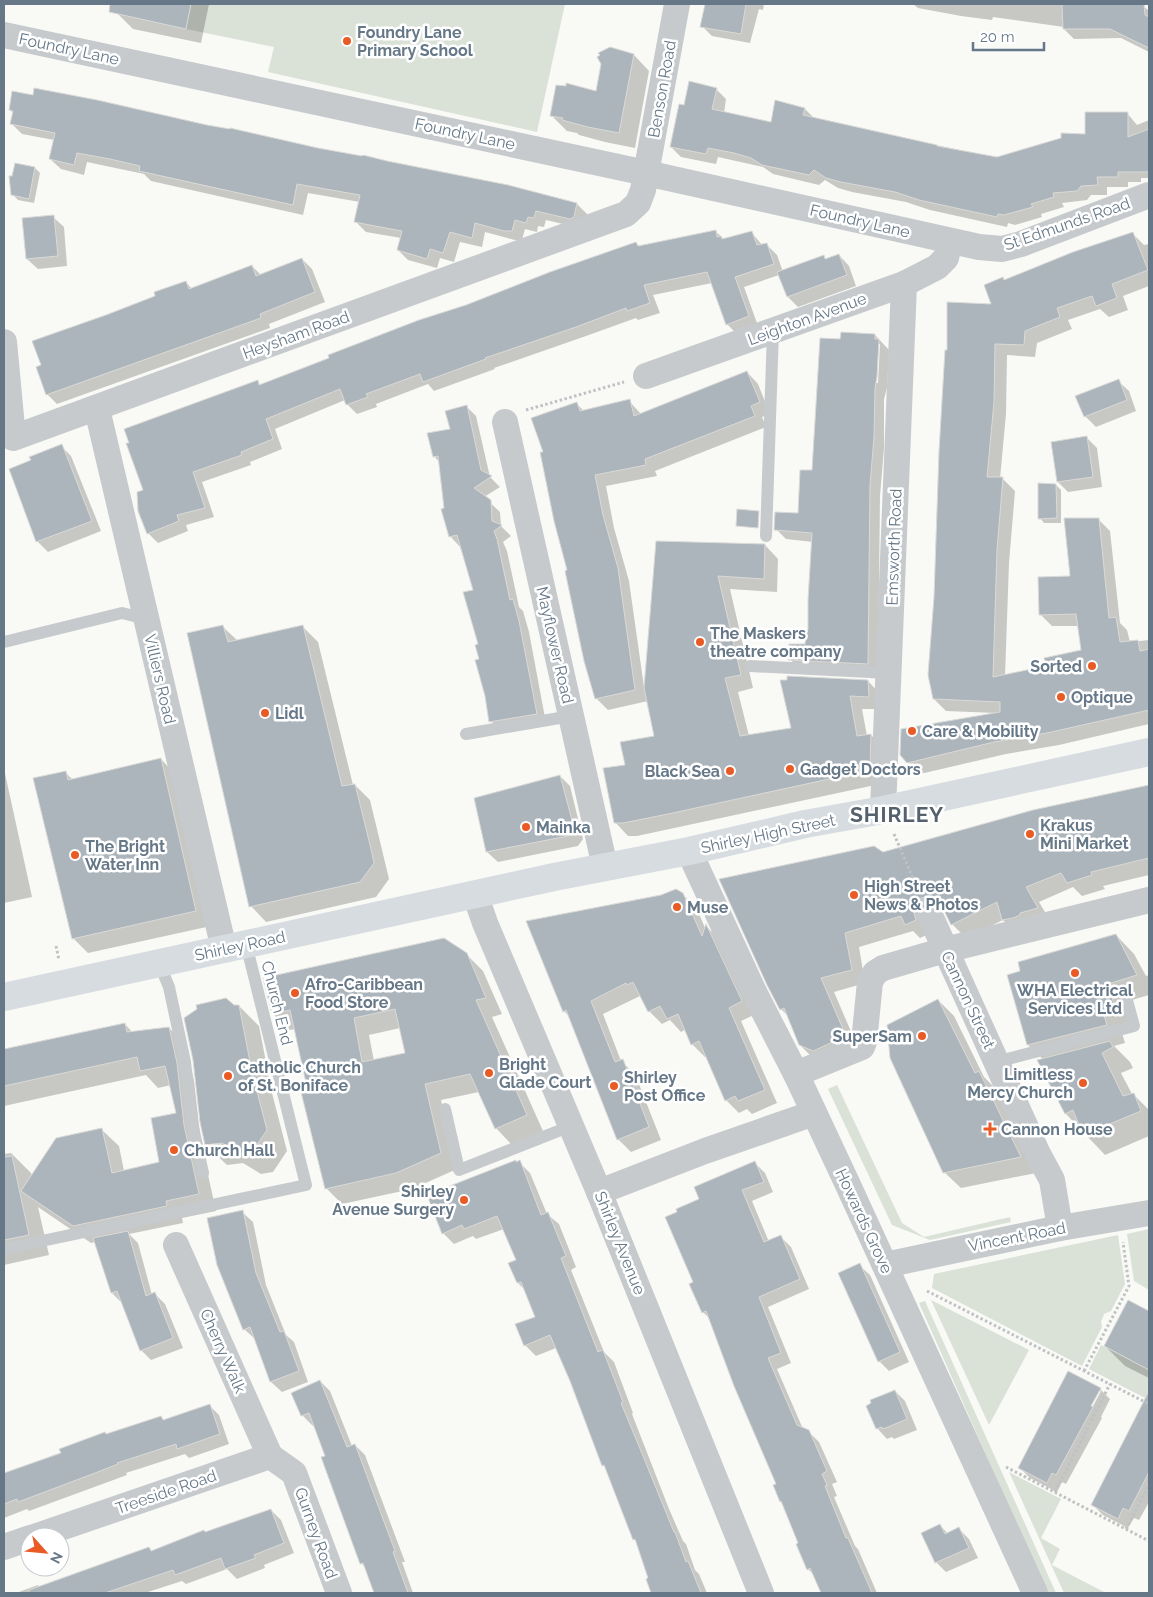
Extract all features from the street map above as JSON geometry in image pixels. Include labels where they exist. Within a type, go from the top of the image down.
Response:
[{"type":"main road","name":"Shirley High Street","points":[[475,894],[689,851],[805,824],[883,810],[1149,752]]},
{"type":"main road","name":"Shirley Road","points":[[4,997],[475,894]]},
{"type":"street","name":"Benson Road","points":[[646,173],[677,4]]},
{"type":"street","name":"Foundry Lane","points":[[4,35],[646,173],[925,236]]},
{"type":"street","name":"Heysham Road","points":[[4,342],[13,438],[97,409],[626,214],[640,200],[646,173]]},
{"type":"street","name":"St Edmunds Road","points":[[925,236],[979,247],[1002,248],[1021,244],[1149,195]]},
{"type":"street","name":"Leighton Avenue","points":[[646,376],[904,284],[937,267],[946,258],[950,241]]},
{"type":"street","name":"Emsworth Road","points":[[883,810],[904,284]]},
{"type":"street","name":"Villiers Road","points":[[97,409],[146,619],[235,947]]},
{"type":"street","name":"Mayflower Road","points":[[505,422],[605,867]]},
{"type":"street","name":"Howards Grove","points":[[689,851],[754,992],[796,1074],[1035,1593]]},
{"type":"street","name":"Shirley Avenue","points":[[475,894],[485,922],[599,1192],[761,1593]]},
{"type":"street","points":[[796,1074],[862,1047],[870,982],[875,973],[883,968],[945,950],[1149,900]]},
{"type":"street","name":"Cannon Street","points":[[928,911],[1052,1180],[1060,1228]]},
{"type":"street","points":[[599,1192],[705,1151],[814,1113]]},
{"type":"street","name":"Vincent Road","points":[[885,1265],[1060,1228],[1149,1212]]},
{"type":"street","name":"Cherry Walk","points":[[176,1246],[270,1456]]},
{"type":"street","name":"Gurney Road","points":[[270,1456],[294,1473],[339,1593]]},
{"type":"street","name":"Treeside Road","points":[[63,1527],[270,1456]]},
{"type":"street","points":[[4,1547],[20,1541]]},
{"type":"lane","points":[[766,536],[773,331]]},
{"type":"lane","points":[[4,642],[122,613],[146,619]]},
{"type":"lane","points":[[750,666],[889,673]]},
{"type":"lane","points":[[466,734],[571,716]]},
{"type":"lane","name":"Church End","points":[[4,1249],[306,1185],[235,947]]},
{"type":"lane","points":[[159,963],[168,987],[185,1062],[192,1123],[203,1173]]},
{"type":"lane","points":[[996,1062],[1134,1026],[1125,993]]},
{"type":"lane","points":[[445,1109],[459,1170],[571,1126]]},
{"type":"path","points":[[505,422],[523,411],[646,376]]},
{"type":"path","points":[[883,810],[928,911]]},
{"type":"path","points":[[1084,1371],[1129,1286],[1121,1218]]},
{"type":"path","points":[[927,1291],[1149,1404]]},
{"type":"path","points":[[1055,1492],[1110,1384]]},
{"type":"path","points":[[1003,1466],[1149,1541]]},
{"type":"path","points":[[1126,1529],[1149,1485]]},
{"type":"shaded area","name":"Foundry Lane Primary School","points":[[191,4],[565,4],[537,132],[268,72],[274,47],[186,29]]},
{"type":"shaded area","points":[[837,1085],[902,1223],[924,1237],[1010,1217],[1011,1222],[930,1240],[892,1225],[828,1089]]},
{"type":"shaded area","points":[[1149,1229],[1149,1290],[1134,1281],[1127,1234]]},
{"type":"shaded area","points":[[1118,1235],[1125,1284],[1111,1311],[1104,1314],[1101,1322],[1102,1327],[1082,1366],[932,1288],[934,1274]]},
{"type":"shaded area","points":[[931,1300],[1029,1350],[989,1425]]},
{"type":"shaded area","points":[[925,1301],[1056,1593],[1047,1593],[919,1303]]},
{"type":"shaded area","points":[[1101,1345],[1149,1370],[1149,1400],[1089,1369]]},
{"type":"shaded area","points":[[1009,1472],[1061,1499],[1041,1538],[1060,1549],[1052,1565],[1106,1593],[1064,1593]]},
{"type":"building","points":[[110,4],[191,4],[186,29],[109,12]]},
{"type":"building","points":[[705,4],[746,4],[741,34],[700,27]]},
{"type":"building","points":[[1062,4],[1144,4],[1145,15],[1149,17],[1149,48],[1110,29],[1063,29]]},
{"type":"building","points":[[610,47],[634,54],[619,133],[588,127],[562,120],[563,118],[550,116],[556,85],[566,86],[566,83],[596,91],[601,64],[597,57],[600,55],[598,53]]},
{"type":"building","points":[[689,81],[717,88],[712,109],[771,122],[775,100],[805,108],[803,115],[937,146],[997,157],[1061,138],[1061,133],[1085,134],[1085,112],[1128,112],[1128,137],[1149,129],[1149,172],[1118,172],[1118,177],[1097,177],[1098,185],[1081,186],[1077,191],[1053,193],[1054,197],[1031,204],[1033,207],[1004,215],[998,214],[997,217],[919,200],[895,192],[841,182],[826,178],[814,170],[809,175],[762,165],[751,158],[734,153],[708,148],[706,154],[670,147],[679,104],[684,105]]},
{"type":"building","points":[[34,88],[318,148],[363,155],[508,185],[577,203],[574,217],[570,219],[536,211],[534,218],[528,217],[526,223],[515,220],[512,231],[504,231],[475,223],[472,238],[450,232],[443,253],[430,249],[427,259],[397,250],[402,231],[354,222],[360,195],[297,184],[293,205],[139,171],[140,166],[110,159],[77,153],[74,165],[49,159],[55,133],[10,124],[13,111],[9,110],[12,91],[33,95]]},
{"type":"building","points":[[15,163],[35,167],[29,199],[11,195],[9,176],[12,176]]},
{"type":"building","points":[[54,215],[58,256],[26,259],[22,218]]},
{"type":"building","points":[[716,230],[717,237],[721,236],[722,239],[752,231],[757,245],[767,243],[774,264],[735,277],[749,316],[726,325],[707,272],[644,285],[650,303],[627,311],[626,308],[423,382],[420,374],[366,394],[368,397],[346,405],[340,389],[266,419],[273,439],[241,452],[242,455],[193,472],[205,508],[177,515],[179,521],[147,534],[138,511],[137,492],[143,490],[126,443],[129,443],[124,429],[258,380],[259,385],[329,358],[328,355],[419,320],[466,305],[550,272],[636,242],[638,246]]},
{"type":"building","points":[[1133,232],[1148,270],[1112,284],[1117,298],[1096,306],[1092,296],[1057,308],[1060,317],[1025,331],[1024,345],[995,344],[994,402],[987,477],[1003,477],[997,550],[993,677],[1046,666],[1044,658],[1081,650],[1076,614],[1039,615],[1038,577],[1070,576],[1064,518],[1099,518],[1109,618],[1116,617],[1120,642],[1138,640],[1140,651],[1149,649],[1149,710],[1047,733],[994,742],[907,763],[900,755],[901,729],[1000,712],[1000,702],[933,699],[928,675],[934,597],[939,451],[945,350],[947,350],[947,302],[991,304],[984,285],[1003,277],[1004,280],[1073,252]]},
{"type":"building","points":[[839,254],[847,275],[787,297],[777,272],[824,255],[825,259]]},
{"type":"building","points":[[302,258],[315,292],[260,314],[261,318],[46,395],[36,367],[41,365],[32,341],[155,296],[154,292],[186,281],[189,289],[252,265],[256,276]]},
{"type":"building","points":[[841,332],[875,334],[875,339],[879,339],[870,485],[868,664],[788,660],[789,644],[805,644],[806,630],[808,630],[812,533],[774,530],[775,512],[798,513],[800,470],[812,470],[820,338],[840,339]]},
{"type":"building","points":[[747,371],[760,402],[751,406],[755,416],[645,459],[646,465],[595,475],[603,515],[618,568],[635,690],[595,699],[584,661],[565,571],[567,570],[554,521],[540,452],[543,452],[531,418],[577,402],[580,411],[630,399],[634,416]]},
{"type":"building","points":[[1119,379],[1127,400],[1084,417],[1075,396]]},
{"type":"building","points":[[467,405],[481,470],[492,476],[474,488],[491,500],[492,521],[502,525],[494,531],[510,600],[513,599],[519,621],[537,714],[489,722],[485,696],[475,660],[479,659],[475,645],[478,644],[463,592],[473,590],[457,535],[449,537],[441,509],[444,508],[438,456],[433,457],[427,433],[450,429],[445,411]]},
{"type":"building","points":[[1087,436],[1093,477],[1057,482],[1051,442]]},
{"type":"building","points":[[62,444],[92,521],[36,542],[9,469],[31,460],[29,457]]},
{"type":"building","points":[[1038,483],[1056,484],[1057,518],[1038,519]]},
{"type":"building","points":[[737,509],[759,511],[758,528],[736,526]]},
{"type":"building","points":[[656,541],[765,544],[764,579],[718,576],[741,675],[725,678],[740,736],[791,728],[780,680],[787,680],[787,676],[868,680],[869,697],[850,696],[857,736],[871,734],[870,767],[866,771],[668,814],[614,823],[603,768],[625,765],[620,742],[654,736],[644,688]]},
{"type":"building","name":"Lidl","points":[[223,625],[228,642],[303,625],[342,786],[355,784],[371,849],[374,863],[360,882],[249,907],[187,633]]},
{"type":"building","points":[[161,758],[196,911],[72,939],[33,778],[66,771],[68,780]]},
{"type":"building","points":[[560,775],[573,824],[573,828],[568,836],[486,852],[474,798]]},
{"type":"building","points":[[1149,785],[1149,858],[1091,872],[1092,875],[1067,883],[1061,873],[1026,887],[1038,908],[1020,913],[1020,915],[1013,918],[1002,920],[997,902],[951,925],[941,904],[929,896],[921,898],[916,902],[913,910],[916,920],[905,925],[901,916],[845,933],[852,970],[821,978],[846,1036],[813,1051],[799,1045],[784,1008],[780,1010],[767,985],[719,879],[874,846],[883,852],[1033,810]]},
{"type":"building","points":[[676,889],[683,893],[702,936],[706,924],[742,1001],[729,1008],[765,1090],[738,1101],[735,1096],[725,1101],[699,1041],[691,1045],[678,1014],[667,1019],[660,1006],[648,1012],[633,982],[627,985],[626,983],[591,1001],[615,1062],[623,1059],[649,1127],[617,1140],[566,1010],[563,1012],[526,921],[661,895]]},
{"type":"building","name":"WHA Electrical Services Ltd","points":[[1116,934],[1137,975],[1108,984],[1116,1011],[1104,1015],[1107,1025],[1027,1045],[1007,975],[1020,971],[1018,962]]},
{"type":"building","points":[[444,938],[467,953],[486,998],[476,1000],[527,1115],[495,1129],[470,1074],[425,1084],[441,1153],[396,1173],[325,1189],[299,1084],[306,1083],[290,1010],[272,1014],[263,978]],"holes":[[[395,1009],[405,1053],[362,1062],[354,1018]]]},
{"type":"building","name":"Catholic Church of St. Boniface","points":[[226,998],[234,1005],[239,1005],[252,1072],[267,1130],[252,1152],[240,1154],[222,1143],[205,1145],[200,1122],[193,1060],[184,1018],[197,1009],[196,1005]]},
{"type":"building","points":[[938,999],[975,1073],[979,1071],[1021,1157],[943,1173],[890,1058],[887,1025]]},
{"type":"building","points":[[125,1023],[127,1032],[169,1027],[177,1063],[184,1125],[199,1194],[166,1201],[167,1206],[73,1226],[21,1191],[56,1138],[102,1128],[112,1173],[159,1162],[151,1118],[176,1113],[165,1066],[140,1071],[137,1057],[4,1086],[4,1049]]},
{"type":"building","name":"Limitless Mercy Church","points":[[1110,1041],[1113,1047],[1102,1053],[1123,1096],[1134,1093],[1141,1111],[1083,1135],[1073,1110],[1065,1114],[1037,1060]]},
{"type":"building","points":[[12,1156],[29,1235],[4,1240],[4,1157]]},
{"type":"building","points":[[516,1160],[516,1162],[520,1160],[541,1215],[548,1212],[566,1256],[561,1258],[598,1352],[603,1350],[623,1402],[621,1403],[686,1562],[688,1561],[701,1593],[651,1593],[635,1539],[633,1540],[604,1465],[602,1466],[570,1381],[550,1335],[524,1346],[515,1324],[535,1317],[521,1282],[517,1283],[508,1263],[516,1260],[497,1216],[464,1229],[462,1225],[442,1234],[427,1195]]},
{"type":"building","points":[[755,1161],[764,1182],[742,1190],[764,1242],[781,1235],[800,1279],[759,1297],[781,1353],[768,1358],[797,1425],[809,1430],[827,1471],[822,1474],[827,1485],[825,1486],[846,1538],[848,1538],[872,1593],[821,1593],[810,1568],[807,1570],[796,1544],[798,1543],[773,1485],[776,1484],[734,1386],[706,1311],[702,1313],[689,1284],[693,1282],[665,1217],[677,1212],[676,1209],[699,1199],[694,1187]]},
{"type":"building","points":[[243,1210],[256,1273],[280,1332],[284,1331],[299,1371],[270,1382],[250,1327],[243,1330],[217,1265],[207,1218]]},
{"type":"building","points":[[128,1231],[146,1296],[155,1292],[173,1338],[140,1351],[117,1291],[111,1293],[93,1238]]},
{"type":"building","points":[[860,1263],[900,1352],[878,1362],[838,1273]]},
{"type":"building","points":[[1128,1300],[1149,1311],[1149,1370],[1104,1346]]},
{"type":"building","points":[[1068,1371],[1101,1388],[1091,1406],[1093,1407],[1056,1475],[1052,1473],[1047,1483],[1018,1468]]},
{"type":"building","points":[[320,1380],[347,1447],[355,1444],[395,1551],[393,1552],[408,1593],[374,1593],[363,1563],[360,1564],[321,1457],[325,1456],[309,1413],[301,1416],[291,1393]]},
{"type":"building","points":[[895,1390],[907,1419],[883,1429],[882,1427],[876,1429],[866,1406],[871,1403],[870,1400]]},
{"type":"building","points":[[1149,1391],[1149,1472],[1129,1511],[1123,1508],[1118,1519],[1091,1505]]},
{"type":"building","points":[[210,1404],[220,1434],[177,1449],[176,1444],[117,1463],[18,1502],[17,1499],[4,1504],[4,1473],[61,1453],[59,1449],[105,1432],[106,1434],[161,1416],[163,1420]]},
{"type":"building","points":[[271,1509],[284,1543],[254,1555],[256,1558],[225,1569],[221,1558],[175,1575],[173,1570],[105,1593],[29,1593],[29,1590],[70,1577],[70,1575],[149,1547],[151,1551],[204,1530],[205,1532]]},
{"type":"building","points":[[940,1524],[945,1534],[959,1527],[969,1548],[935,1563],[921,1533]]},
{"type":"place","name":"Foundry Lane Primary School","points":[[347,41]]},
{"type":"place","name":"The Maskers theatre company","points":[[700,642]]},
{"type":"place","name":"Sorted","points":[[1092,666]]},
{"type":"place","name":"Optique","points":[[1061,697]]},
{"type":"place","name":"Lidl","points":[[265,713]]},
{"type":"place","name":"Care & Mobility","points":[[912,731]]},
{"type":"place","name":"Gadget Doctors","points":[[790,769]]},
{"type":"place","name":"Black Sea","points":[[730,771]]},
{"type":"place","name":"Mainka","points":[[526,827]]},
{"type":"place","name":"Krakus Mini Market","points":[[1030,834]]},
{"type":"place","name":"The Bright Water Inn","points":[[75,855]]},
{"type":"place","name":"High Street News & Photos","points":[[854,895]]},
{"type":"place","name":"Muse","points":[[677,907]]},
{"type":"place","name":"WHA Electrical Services Ltd","points":[[1075,973]]},
{"type":"place","name":"Afro-Caribbean Food Store","points":[[295,993]]},
{"type":"place","name":"SuperSam","points":[[922,1036]]},
{"type":"place","name":"Bright Glade Court","points":[[489,1073]]},
{"type":"place","name":"Catholic Church of St. Boniface","points":[[228,1076]]},
{"type":"place","name":"Limitless Mercy Church","points":[[1083,1083]]},
{"type":"place","name":"Shirley Post Office","points":[[614,1086]]},
{"type":"place","name":"Cannon House","points":[[990,1129]]},
{"type":"place","name":"Church Hall","points":[[174,1150]]},
{"type":"place","name":"Shirley Avenue Surgery","points":[[464,1200]]},
{"type":"district","name":"SHIRLEY","points":[[897,814]]}]
